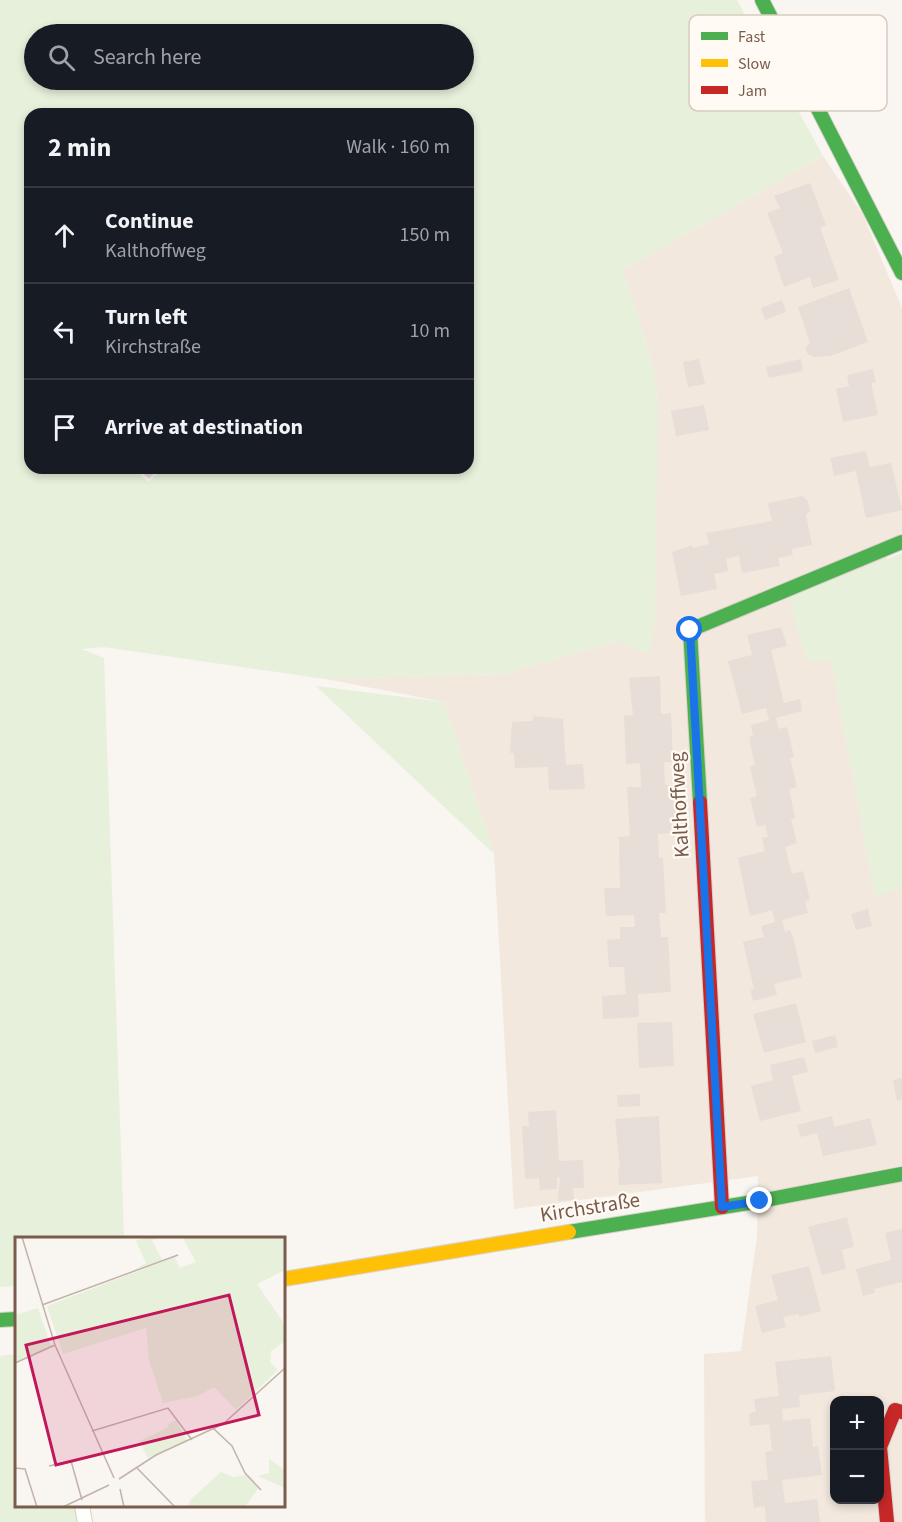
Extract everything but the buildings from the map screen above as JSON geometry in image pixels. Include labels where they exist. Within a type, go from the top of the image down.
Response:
[{"type":"street","points":[[762,0],[770,15]]},
{"type":"street","points":[[819,111],[902,273]]},
{"type":"street","name":"Kalthoffweg","points":[[722,1207],[690,630],[902,542]]},
{"type":"street","name":"Kirchstraße","points":[[285,1279],[722,1207],[902,1174]]},
{"type":"street","points":[[0,1320],[15,1319]]},
{"type":"street","points":[[887,1522],[880,1447],[895,1410],[902,1412]]},
{"type":"lane","points":[[82,1507],[85,1522]]},
{"type":"shaded area","points":[[823,156],[863,215],[902,308],[902,531],[831,658],[875,895],[902,889],[902,1522],[705,1522],[704,1354],[741,1351],[757,1236],[758,1176],[514,1209],[494,854],[444,702],[326,679],[505,674],[617,641],[658,400],[653,367],[623,270]]},
{"type":"green space","points":[[0,0],[737,0],[745,15],[689,15],[689,111],[798,111],[823,156],[623,270],[653,367],[658,400],[655,623],[649,655],[617,641],[505,674],[326,679],[103,647],[82,649],[104,658],[124,1237],[15,1237],[15,1286],[0,1287]]},
{"type":"green space","points":[[902,553],[902,889],[875,896],[831,659],[806,662],[789,597]]},
{"type":"green space","points":[[316,686],[444,702],[494,854]]},
{"type":"green space","points":[[15,1354],[15,1507],[75,1507],[78,1522],[0,1522],[0,1356]]},
{"type":"traffic: fast","points":[[762,0],[770,15]]},
{"type":"traffic: fast","points":[[819,111],[902,273]]},
{"type":"traffic: fast","points":[[700,802],[690,630],[902,542]]},
{"type":"traffic: fast","points":[[569,1232],[760,1201],[902,1174]]},
{"type":"traffic: fast","points":[[0,1320],[15,1319]]},
{"type":"traffic: slow","points":[[285,1279],[569,1232]]},
{"type":"traffic: jam","points":[[700,802],[722,1207]]},
{"type":"traffic: jam","points":[[887,1522],[880,1447],[895,1410],[902,1412]]},
{"type":"route","points":[[690,630],[722,1207],[760,1201]]}]
